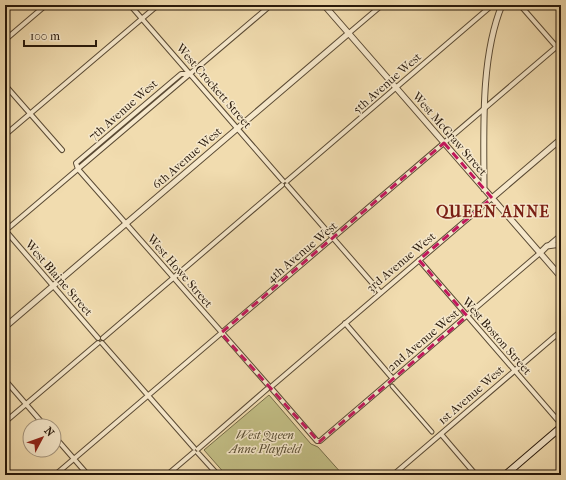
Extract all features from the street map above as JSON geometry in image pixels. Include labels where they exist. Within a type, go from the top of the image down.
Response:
[{"type":"main road","points":[[505,475],[561,426]]},
{"type":"street","points":[[5,40],[46,5]]},
{"type":"street","name":"West Crockett Street","points":[[130,5],[380,292]]},
{"type":"street","points":[[5,135],[158,5]]},
{"type":"street","name":"7th Avenue West","points":[[5,230],[78,170],[271,5]]},
{"type":"street","name":"West McGraw Street","points":[[324,5],[561,277]]},
{"type":"street","name":"6th Avenue West","points":[[5,327],[382,5]]},
{"type":"street","points":[[484,189],[483,109],[489,56],[502,5]]},
{"type":"street","name":"5th Avenue West","points":[[5,422],[490,7],[502,5]]},
{"type":"street","points":[[520,5],[561,52]]},
{"type":"street","name":"4th Avenue West","points":[[55,475],[561,43]]},
{"type":"street","name":"7th Avenue West","points":[[78,170],[76,163],[181,74],[191,74]]},
{"type":"street","points":[[5,85],[62,150]]},
{"type":"street","name":"3rd Avenue West","points":[[167,475],[561,139]]},
{"type":"street","name":"West Howe Street","points":[[78,170],[318,442]]},
{"type":"street","name":"West Blaine Street","points":[[5,230],[218,475]]},
{"type":"street","points":[[540,253],[561,235]]},
{"type":"street","points":[[547,246],[561,244]]},
{"type":"street","name":"2nd Avenue West","points":[[318,442],[540,253]]},
{"type":"street","name":"West Boston Street","points":[[419,260],[561,426]]},
{"type":"street","points":[[345,323],[393,379]]},
{"type":"street","name":"1st Avenue West","points":[[393,475],[561,331]]},
{"type":"street","points":[[5,380],[38,418]]},
{"type":"street","points":[[392,386],[432,432]]},
{"type":"street","points":[[440,434],[476,475]]},
{"type":"street","points":[[62,445],[88,475]]},
{"type":"highlighted area","points":[[444,143],[492,198],[419,260],[467,316],[319,442],[221,333]]},
{"type":"green space","name":"West Queen Anne Playfield","points":[[269,395],[311,444],[318,447],[343,475],[226,475],[204,450]]},
{"type":"district","name":"QUEEN ANNE","points":[[493,211]]}]
